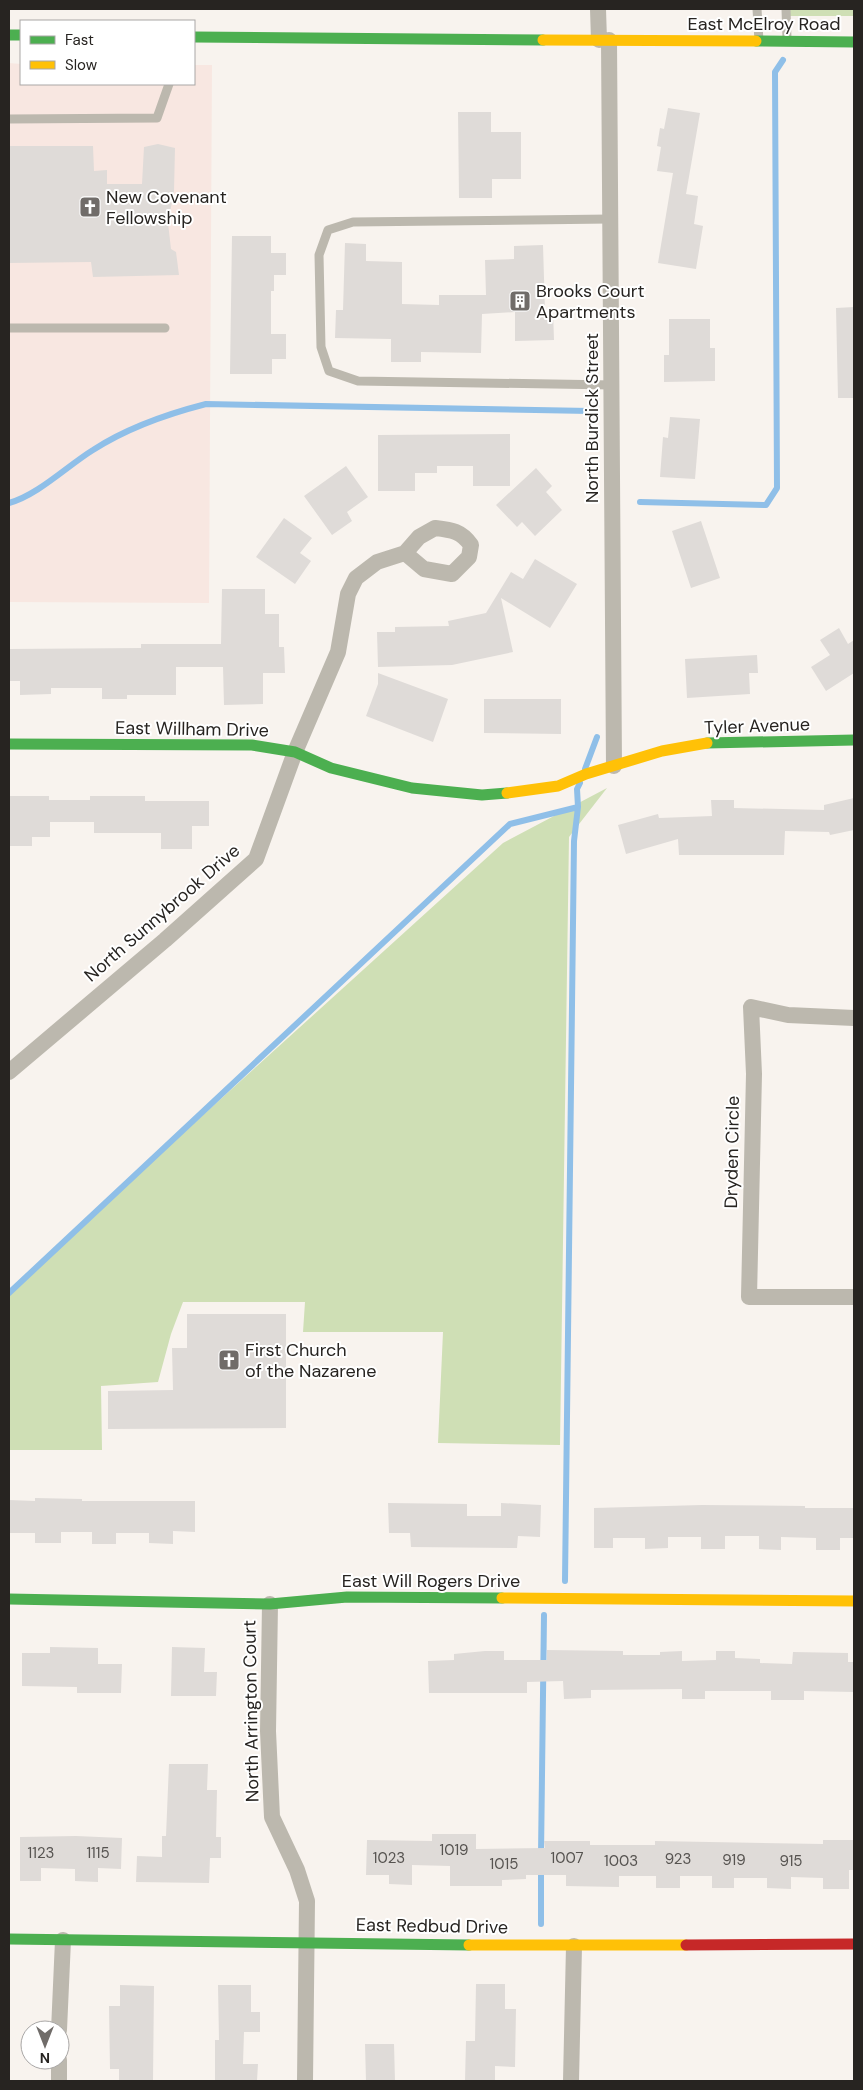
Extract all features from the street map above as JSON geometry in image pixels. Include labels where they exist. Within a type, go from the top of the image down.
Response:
[{"type":"street","name":"North Burdick Street","points":[[598,9],[604,40],[610,219],[613,385],[614,766]]},
{"type":"street","name":"East McElroy Road","points":[[195,37],[854,42]]},
{"type":"street","name":"North Sunnybrook Drive","points":[[9,1072],[165,940],[256,859],[295,752],[338,652],[348,594],[356,578],[377,562],[405,553]]},
{"type":"street","name":"Tyler Avenue","points":[[662,750],[710,743],[854,740]]},
{"type":"street","name":"East Willham Drive","points":[[9,744],[252,745],[295,752],[331,768],[412,788],[482,795],[521,792],[558,786],[586,774],[662,750]]},
{"type":"street","name":"Dryden Circle","points":[[854,1018],[788,1015],[751,1007],[754,1074],[748,1297],[854,1297]]},
{"type":"street","name":"East Will Rogers Drive","points":[[9,1599],[270,1604],[347,1597],[854,1601]]},
{"type":"street","name":"North Arrington Court","points":[[270,1604],[268,1732],[272,1817],[297,1870],[306,1901],[305,2081]]},
{"type":"street","name":"East Redbud Drive","points":[[9,1939],[305,1941],[574,1946],[854,1944]]},
{"type":"street","points":[[60,2020],[63,1940]]},
{"type":"street","points":[[572,2081],[574,1946]]},
{"type":"lane","points":[[757,9],[759,42]]},
{"type":"lane","points":[[786,9],[787,42]]},
{"type":"lane","points":[[9,120],[157,118],[169,85]]},
{"type":"lane","points":[[610,219],[353,222],[328,230],[319,255],[320,347],[329,371],[358,381],[613,385]]},
{"type":"lane","points":[[9,328],[166,328]]},
{"type":"shaded area","name":"New Covenant Fellowship","points":[[9,63],[20,64],[20,85],[195,85],[195,65],[212,65],[209,603],[9,602]]},
{"type":"green space","points":[[789,9],[854,9],[854,16],[788,16]]},
{"type":"green space","points":[[607,788],[569,837],[560,1445],[438,1443],[443,1332],[303,1332],[305,1302],[183,1302],[171,1334],[158,1382],[101,1386],[102,1450],[9,1450],[9,1291],[503,843]]},
{"type":"building","points":[[668,108],[700,113],[686,194],[698,196],[694,224],[703,226],[696,269],[658,263],[673,173],[657,171],[661,147],[657,146],[660,128],[664,129]]},
{"type":"building","points":[[458,112],[491,112],[491,132],[521,132],[521,179],[492,179],[492,198],[459,198]]},
{"type":"building","name":"New Covenant Fellowship","points":[[158,144],[175,148],[174,191],[168,223],[171,249],[176,252],[179,275],[93,277],[91,262],[9,263],[9,146],[93,146],[94,171],[107,170],[107,184],[142,184],[144,147]]},
{"type":"building","points":[[232,236],[271,236],[271,253],[286,253],[286,275],[274,275],[274,291],[271,291],[271,334],[286,334],[286,359],[272,359],[272,374],[230,374]]},
{"type":"building","points":[[345,243],[366,244],[366,261],[402,262],[402,304],[439,305],[439,295],[486,295],[485,260],[514,259],[514,246],[543,245],[545,311],[553,311],[554,340],[515,341],[515,312],[482,314],[481,353],[421,352],[421,362],[391,362],[391,339],[335,338],[336,310],[343,310]]},
{"type":"building","points":[[854,307],[854,398],[838,398],[836,308]]},
{"type":"building","points":[[669,319],[710,319],[710,348],[715,348],[715,381],[664,382],[664,355],[669,355]]},
{"type":"building","points":[[670,417],[700,419],[695,479],[660,477],[663,437],[668,438]]},
{"type":"building","points":[[510,434],[510,486],[473,486],[473,466],[437,466],[437,473],[415,473],[415,491],[378,491],[378,435]]},
{"type":"building","points":[[346,466],[368,497],[347,512],[352,521],[332,535],[304,496]]},
{"type":"building","points":[[536,468],[552,486],[546,492],[562,510],[535,536],[522,522],[517,527],[496,505]]},
{"type":"building","points":[[284,518],[312,538],[300,553],[311,561],[295,584],[256,557]]},
{"type":"building","points":[[701,521],[720,578],[691,588],[672,531]]},
{"type":"building","points":[[535,559],[577,584],[550,628],[501,598],[513,652],[452,665],[378,667],[377,632],[395,632],[395,627],[449,626],[448,621],[486,613],[511,572],[523,579]]},
{"type":"building","points":[[222,589],[265,589],[265,614],[279,614],[279,647],[284,647],[285,673],[263,673],[263,704],[224,705],[223,667],[176,667],[176,695],[127,695],[127,699],[102,699],[102,688],[51,688],[51,694],[20,695],[20,681],[9,681],[9,649],[141,648],[141,644],[221,644]]},
{"type":"building","points":[[839,628],[848,644],[854,640],[854,673],[826,691],[811,667],[830,655],[820,640]]},
{"type":"building","points":[[757,655],[758,673],[749,673],[750,694],[687,698],[685,659]]},
{"type":"building","points":[[378,673],[448,699],[433,742],[366,716],[378,684]]},
{"type":"building","points":[[484,699],[561,699],[561,734],[484,733]]},
{"type":"building","points":[[9,796],[49,796],[49,800],[90,800],[90,796],[145,796],[145,801],[209,801],[209,826],[192,826],[192,849],[161,849],[161,833],[94,833],[94,822],[50,822],[50,837],[32,837],[32,846],[9,846]]},
{"type":"building","points":[[854,798],[854,830],[830,835],[829,832],[785,831],[784,855],[679,855],[678,839],[626,854],[618,825],[658,814],[659,818],[712,816],[711,800],[734,800],[734,808],[824,810],[824,805]]},
{"type":"building","name":"First Church of the Nazarene","points":[[187,1314],[286,1314],[286,1428],[108,1429],[108,1391],[173,1390],[172,1348],[187,1348]]},
{"type":"building","points":[[35,1498],[82,1499],[82,1501],[195,1501],[195,1532],[173,1531],[173,1544],[149,1543],[149,1533],[116,1533],[116,1544],[92,1544],[92,1532],[61,1532],[61,1543],[35,1543],[35,1533],[9,1533],[9,1500],[35,1501]]},
{"type":"building","points":[[388,1503],[467,1504],[467,1516],[501,1516],[501,1503],[541,1505],[540,1537],[518,1536],[517,1548],[411,1547],[410,1533],[389,1533]]},
{"type":"building","points":[[702,1505],[854,1508],[854,1538],[840,1538],[840,1550],[816,1550],[816,1538],[781,1537],[781,1550],[759,1549],[759,1536],[725,1536],[725,1549],[701,1549],[701,1537],[668,1537],[668,1548],[645,1549],[645,1538],[613,1538],[613,1548],[594,1548],[594,1508]]},
{"type":"building","points":[[50,1647],[98,1648],[98,1664],[122,1664],[121,1693],[77,1693],[77,1687],[22,1686],[22,1653],[50,1653]]},
{"type":"building","points":[[172,1647],[205,1648],[204,1672],[217,1672],[216,1696],[171,1696]]},
{"type":"building","points":[[547,1650],[623,1651],[623,1655],[660,1655],[660,1652],[682,1651],[682,1661],[716,1660],[716,1651],[735,1651],[735,1658],[760,1659],[760,1663],[792,1664],[793,1652],[848,1653],[848,1662],[854,1662],[854,1692],[804,1691],[804,1700],[771,1700],[771,1691],[705,1691],[705,1699],[682,1699],[682,1689],[591,1690],[591,1698],[564,1699],[563,1681],[527,1682],[527,1693],[429,1693],[428,1661],[454,1660],[454,1654],[485,1651],[504,1651],[504,1660],[547,1660]]},
{"type":"building","points":[[169,1764],[208,1764],[207,1790],[217,1790],[216,1837],[221,1837],[221,1858],[210,1858],[209,1883],[136,1882],[137,1856],[162,1857],[162,1836],[166,1836]]},
{"type":"building","points":[[432,1834],[476,1834],[476,1849],[545,1848],[544,1841],[590,1841],[590,1845],[655,1845],[655,1841],[823,1844],[823,1840],[854,1840],[854,1870],[849,1870],[849,1889],[823,1889],[823,1878],[791,1877],[791,1889],[767,1888],[767,1878],[734,1878],[734,1888],[712,1888],[712,1876],[680,1876],[680,1888],[656,1888],[656,1876],[619,1876],[619,1887],[566,1886],[566,1875],[526,1875],[526,1879],[502,1880],[502,1886],[450,1886],[450,1866],[412,1865],[412,1885],[389,1884],[389,1875],[366,1875],[367,1840],[432,1841]]},
{"type":"building","points":[[76,1836],[122,1838],[121,1869],[98,1868],[98,1882],[75,1881],[75,1869],[41,1868],[41,1881],[20,1881],[20,1837]]},
{"type":"building","points":[[476,1984],[505,1984],[505,2009],[516,2009],[515,2067],[495,2066],[495,2081],[465,2081],[466,2041],[475,2041]]},
{"type":"building","points":[[120,1985],[154,1986],[153,2081],[119,2081],[119,2069],[110,2069],[109,2006],[120,2006]]},
{"type":"building","points":[[218,1985],[251,1985],[251,2012],[260,2012],[260,2032],[244,2032],[243,2064],[258,2064],[257,2081],[215,2081],[215,2040],[219,2040]]},
{"type":"building","points":[[365,2044],[394,2044],[395,2081],[366,2081]]},
{"type":"waterway","points":[[640,502],[766,505],[777,488],[775,72],[783,60]]},
{"type":"waterway","points":[[9,503],[31,494],[93,450],[133,428],[206,404],[590,411]]},
{"type":"waterway","points":[[585,769],[597,737]]},
{"type":"waterway","points":[[9,1293],[510,824],[578,807],[577,789],[580,783]]},
{"type":"waterway","points":[[565,1581],[574,841],[578,807]]},
{"type":"waterway","points":[[541,1855],[544,1615]]},
{"type":"waterway","points":[[541,1867],[541,1924]]},
{"type":"traffic: fast","points":[[9,35],[20,35]]},
{"type":"traffic: fast","points":[[195,37],[543,40]]},
{"type":"traffic: fast","points":[[756,41],[854,42]]},
{"type":"traffic: fast","points":[[707,743],[854,740]]},
{"type":"traffic: fast","points":[[9,744],[252,745],[295,752],[331,768],[412,788],[482,795],[507,793]]},
{"type":"traffic: fast","points":[[9,1599],[270,1604],[347,1597],[502,1598]]},
{"type":"traffic: fast","points":[[9,1939],[469,1945]]},
{"type":"traffic: slow","points":[[543,40],[756,41]]},
{"type":"traffic: slow","points":[[507,793],[558,786],[586,774],[662,751],[707,743]]},
{"type":"traffic: slow","points":[[502,1598],[854,1601]]},
{"type":"traffic: slow","points":[[469,1945],[686,1945]]},
{"type":"traffic: jam","points":[[686,1945],[854,1944]]},
{"type":"place","name":"New Covenant Fellowship","points":[[90,207]]},
{"type":"place","name":"Brooks Court Apartments","points":[[520,301]]},
{"type":"place","name":"First Church of the Nazarene","points":[[229,1360]]}]
